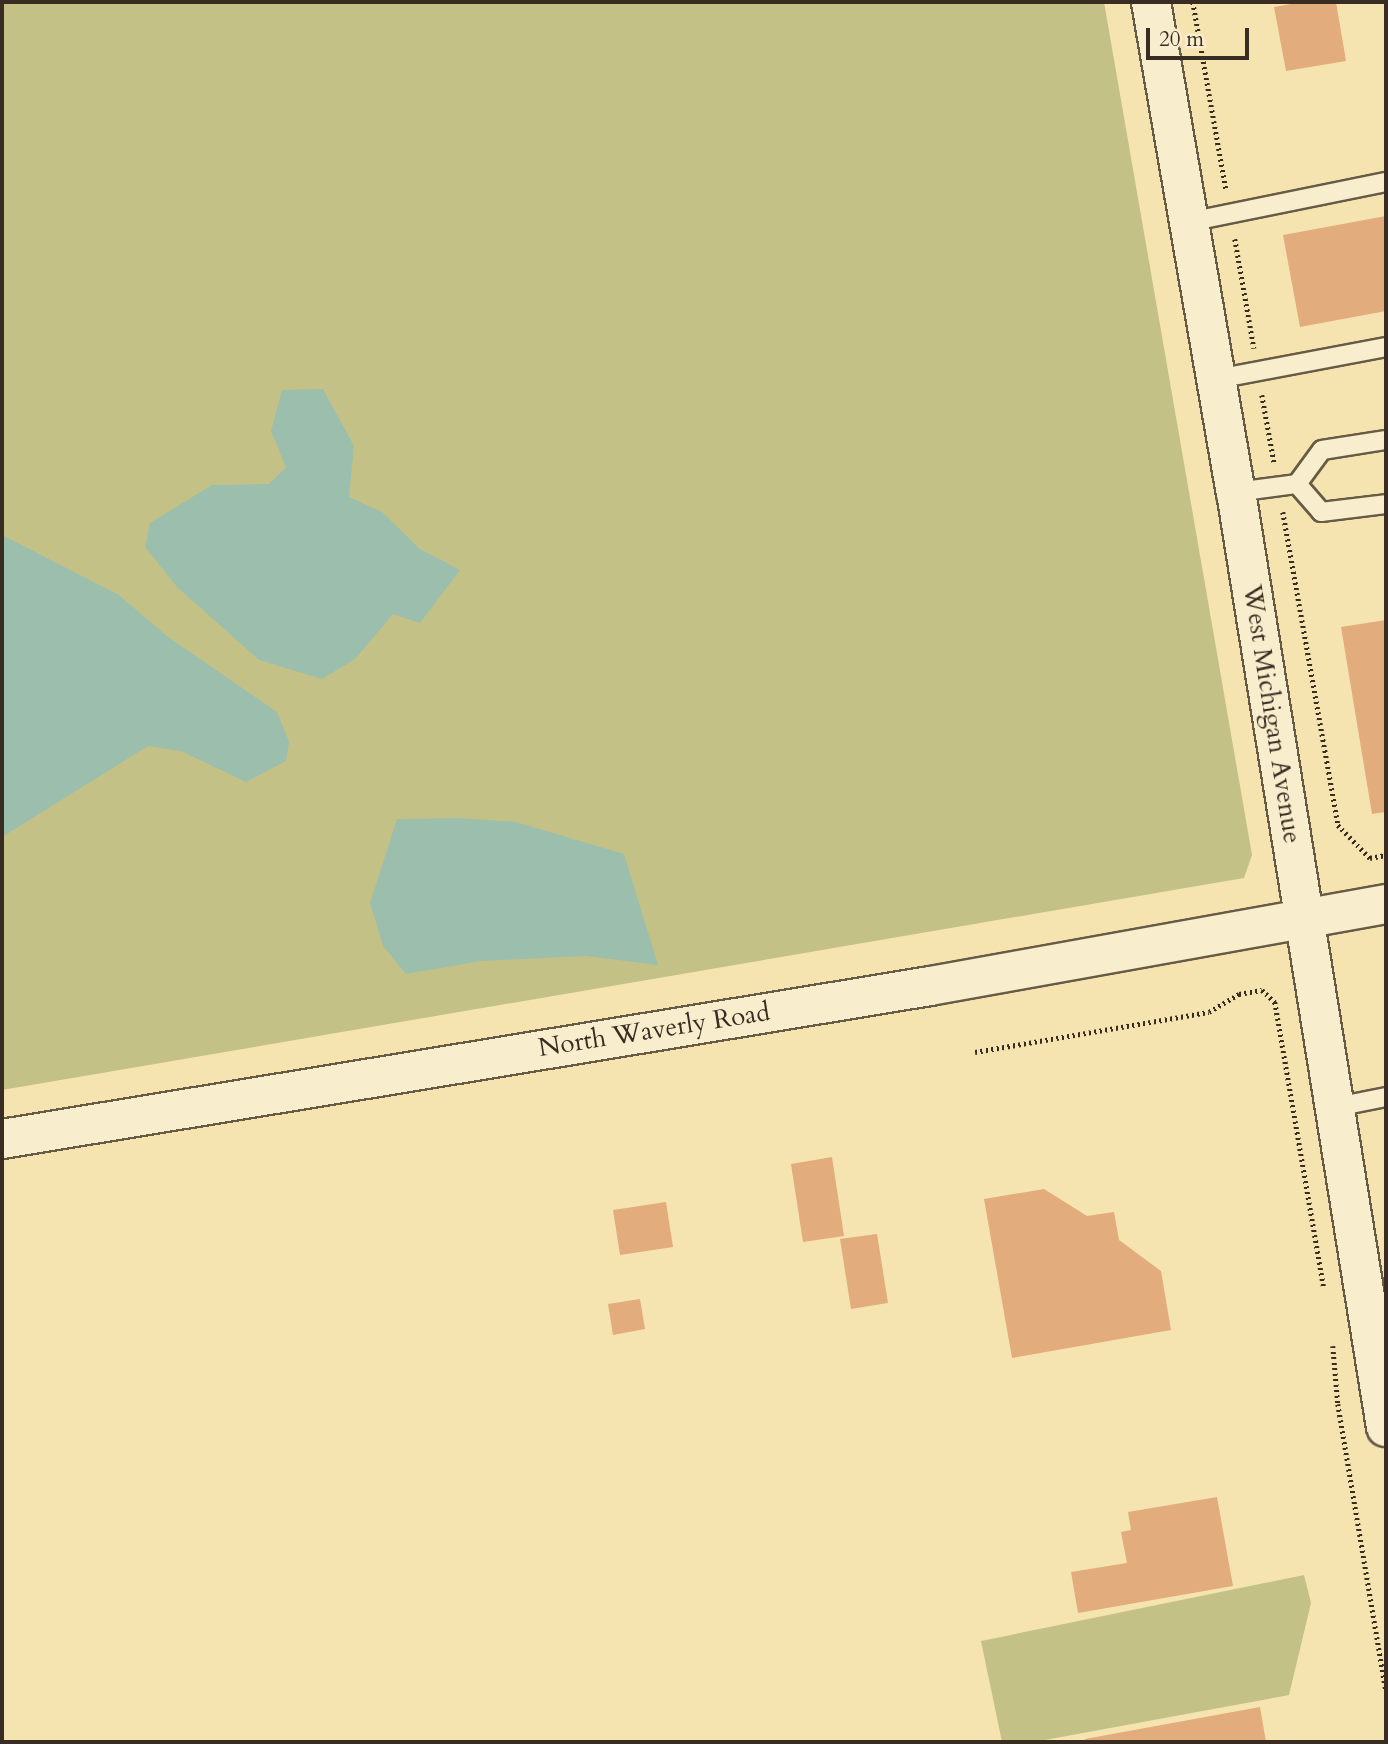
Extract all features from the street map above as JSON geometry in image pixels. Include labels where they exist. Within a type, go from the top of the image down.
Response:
[{"type":"street","name":"West Michigan Avenue","points":[[1151,2],[1236,492],[1386,1427]]},
{"type":"street","name":"North Waverly Road","points":[[2,1139],[1305,920],[1386,904]]},
{"type":"lane","points":[[1189,222],[1386,182]]},
{"type":"lane","points":[[1217,379],[1386,347]]},
{"type":"lane","points":[[1236,492],[1297,484],[1322,450],[1386,440]]},
{"type":"lane","points":[[1297,484],[1321,512],[1386,504]]},
{"type":"lane","points":[[1336,1107],[1386,1097]]},
{"type":"path","points":[[1193,2],[1338,825],[1370,858],[1386,855]]},
{"type":"path","points":[[975,1052],[1209,1012],[1239,994],[1262,990],[1275,1002],[1326,1303]]},
{"type":"path","points":[[1333,1343],[1338,1404],[1386,1690]]},
{"type":"shaded area","points":[[2,2],[1104,2],[1252,855],[1244,878],[2,1090]]},
{"type":"shaded area","points":[[323,389],[354,446],[349,497],[382,512],[420,549],[460,570],[420,623],[393,614],[355,659],[322,679],[259,660],[177,587],[145,547],[150,523],[212,485],[269,484],[286,467],[271,431],[282,390]]},
{"type":"shaded area","points":[[2,535],[119,595],[168,637],[277,712],[289,742],[286,761],[246,782],[181,751],[148,746],[2,837]]},
{"type":"shaded area","points":[[460,818],[516,822],[624,854],[658,965],[586,956],[481,961],[406,974],[383,946],[370,903],[397,819]]},
{"type":"shaded area","points":[[1304,1575],[1311,1603],[1289,1695],[1034,1742],[1002,1742],[981,1641]]},
{"type":"building","points":[[1302,2],[1336,2],[1346,61],[1286,71],[1274,7]]},
{"type":"building","points":[[1386,216],[1386,311],[1300,327],[1283,235]]},
{"type":"building","points":[[1386,620],[1386,812],[1372,814],[1341,627]]},
{"type":"building","points":[[832,1157],[844,1236],[803,1242],[791,1164]]},
{"type":"building","points":[[1044,1189],[1087,1216],[1114,1212],[1119,1240],[1161,1271],[1171,1330],[1012,1358],[984,1199]]},
{"type":"building","points":[[666,1202],[673,1247],[620,1255],[613,1210]]},
{"type":"building","points":[[877,1234],[888,1303],[851,1309],[840,1239]]},
{"type":"building","points":[[640,1299],[645,1329],[613,1335],[608,1304]]},
{"type":"building","points":[[1217,1497],[1233,1586],[1078,1613],[1071,1572],[1127,1563],[1121,1532],[1131,1530],[1128,1512]]},
{"type":"building","points":[[1260,1707],[1266,1742],[1086,1742],[1085,1739]]}]
